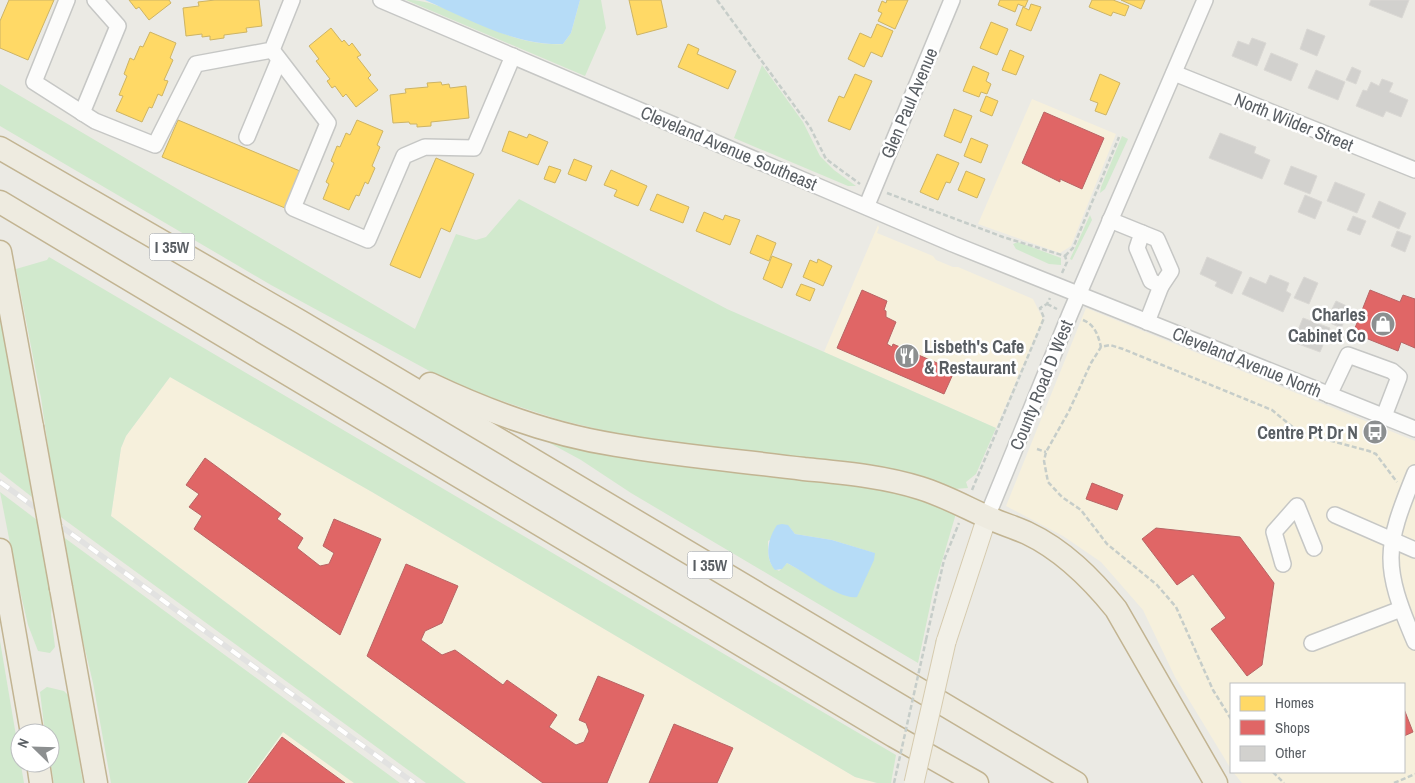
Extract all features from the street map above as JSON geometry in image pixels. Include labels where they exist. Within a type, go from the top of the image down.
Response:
[{"type":"highway","name":"I 35W","points":[[0,148],[301,322],[1076,783]]},
{"type":"highway","points":[[0,202],[886,731],[977,783]]},
{"type":"highway","points":[[1,256],[96,783]]},
{"type":"highway","points":[[301,322],[379,356],[431,385],[477,405],[568,435],[663,452],[879,478],[918,488],[1029,534],[1053,548],[1077,566],[1098,587],[1131,633],[1195,750],[1216,783]]},
{"type":"highway","points":[[0,550],[30,723]]},
{"type":"main road","name":"County Road D West","points":[[914,783],[946,642],[987,517]]},
{"type":"street","points":[[67,0],[34,82],[95,121],[155,145],[196,64],[275,55]]},
{"type":"street","points":[[82,113],[118,26],[95,0]]},
{"type":"street","points":[[248,137],[292,0]]},
{"type":"street","name":"Cleveland Avenue Southeast","points":[[381,0],[953,244],[1079,294]]},
{"type":"street","name":"Glen Paul Avenue","points":[[866,206],[952,0]]},
{"type":"street","name":"County Road D West","points":[[987,517],[1110,220],[1205,0]]},
{"type":"street","points":[[275,55],[328,123],[292,208],[368,240],[404,156],[425,147],[474,148],[512,56]]},
{"type":"street","name":"North Wilder Street","points":[[1174,73],[1415,170]]},
{"type":"street","points":[[1110,220],[1157,239],[1171,271],[1161,286],[1147,322]]},
{"type":"street","points":[[1142,233],[1136,248],[1151,281],[1161,286]]},
{"type":"street","name":"Cleveland Avenue North","points":[[1079,294],[1415,429]]},
{"type":"street","points":[[1329,395],[1348,355],[1392,371],[1399,377],[1384,416]]},
{"type":"street","points":[[1412,480],[1391,540],[1391,570],[1401,609],[1415,642]]},
{"type":"street","points":[[1283,564],[1274,532],[1297,506],[1314,548]]},
{"type":"street","points":[[1335,515],[1415,550]]},
{"type":"street","points":[[1312,643],[1401,609]]},
{"type":"path","points":[[717,0],[810,127],[826,159],[856,182],[1003,237],[1065,256]]},
{"type":"path","points":[[1065,256],[1073,248],[1119,137]]},
{"type":"path","points":[[1065,256],[1067,262]]},
{"type":"path","points":[[894,783],[944,560],[1044,318],[1040,308],[1047,304]]},
{"type":"path","points":[[1090,323],[1098,334],[1102,347]]},
{"type":"path","points":[[1230,717],[1212,690],[1176,607],[1157,585],[1107,544],[1081,510],[1062,497],[1048,482],[1044,461],[1046,452],[1069,410],[1091,363],[1102,347],[1110,345],[1123,349],[1272,410],[1295,429],[1308,435],[1376,454],[1397,482],[1412,480]]},
{"type":"path","points":[[1037,449],[1046,452]]},
{"type":"path","points":[[1274,773],[1284,783]]},
{"type":"path","points":[[1394,783],[1415,774]]},
{"type":"shaded area","points":[[1032,99],[1116,134],[1071,246],[1060,253],[978,224]]},
{"type":"shaded area","points":[[878,225],[877,233],[933,256],[936,260],[953,267],[958,267],[1033,299],[1043,319],[996,428],[824,352]]},
{"type":"shaded area","points":[[1086,308],[1415,441],[1415,783],[1242,783],[1234,773],[1405,773],[1405,683],[1230,683],[1230,767],[1175,677],[1143,610],[1101,562],[1063,536],[1006,506]]},
{"type":"shaded area","points":[[170,377],[372,492],[855,777],[877,783],[466,783],[111,516],[121,448],[126,436]]},
{"type":"shaded area","points":[[283,732],[354,783],[246,783]]},
{"type":"green space","points":[[406,0],[422,1],[436,5],[524,40],[537,43],[563,44],[571,33],[580,0],[601,0],[606,28],[585,76]]},
{"type":"green space","points":[[762,65],[803,122],[820,156],[834,170],[856,186],[848,186],[734,138]]},
{"type":"green space","points":[[0,84],[415,329],[456,234],[476,240],[486,237],[519,199],[727,309],[996,428],[976,474],[966,482],[968,488],[954,489],[618,434],[560,420],[481,394],[435,374],[271,285],[0,126]]},
{"type":"green space","points":[[1122,136],[1128,139],[1105,189],[1100,193],[1101,187]]},
{"type":"green space","points":[[1090,215],[1092,220],[1072,260],[1070,259]]},
{"type":"green space","points":[[1018,242],[1061,258],[1061,265],[1049,264],[1016,249],[1013,244]]},
{"type":"green space","points":[[49,257],[896,755],[891,783],[877,783],[855,777],[372,492],[170,377],[126,436],[121,448],[111,516],[466,783],[426,783],[58,515],[41,398],[16,269],[47,260]]},
{"type":"green space","points":[[0,310],[32,497],[0,472]]},
{"type":"green space","points":[[522,428],[887,488],[957,510],[933,592],[918,663],[631,493],[581,460]],"holes":[[[790,528],[795,534],[832,540],[874,553],[847,596],[787,563],[779,571],[772,565],[769,558],[768,541]]]},
{"type":"green space","points":[[0,492],[37,520],[52,604],[51,614],[55,647],[50,653],[38,651],[28,625]]},
{"type":"green space","points":[[62,536],[400,783],[354,783],[283,732],[246,783],[111,783],[93,683],[73,599]]},
{"type":"green space","points":[[0,641],[14,723],[10,723],[10,773],[22,773],[24,783],[0,783]]},
{"type":"green space","points":[[47,687],[64,691],[68,695],[83,783],[54,783],[52,773],[60,773],[60,723],[44,723],[40,692]]},
{"type":"water","points":[[425,0],[580,0],[571,33],[563,44],[527,41],[510,36],[475,23]]},
{"type":"water","points":[[777,525],[788,525],[795,534],[832,540],[875,553],[874,560],[857,597],[850,597],[831,590],[787,563],[782,569],[775,570],[768,553],[771,536]]},
{"type":"building: Homes","points":[[9,0],[54,0],[28,60],[0,48],[0,21]]},
{"type":"building: Homes","points":[[129,0],[169,0],[171,3],[149,20],[139,7],[136,9]]},
{"type":"building: Homes","points":[[259,0],[262,26],[246,28],[247,32],[224,35],[224,38],[210,40],[210,36],[202,37],[202,34],[186,36],[183,8],[199,6],[198,2]]},
{"type":"building: Homes","points":[[629,0],[661,0],[667,27],[637,35]]},
{"type":"building: Homes","points":[[887,0],[908,0],[895,29],[878,21],[882,13],[878,11],[882,1],[886,3]]},
{"type":"building: Homes","points":[[1000,0],[1028,0],[1025,7],[1018,4],[1015,12],[998,5]]},
{"type":"building: Homes","points":[[1092,0],[1113,0],[1129,6],[1125,16],[1113,12],[1111,16],[1089,7]]},
{"type":"building: Homes","points":[[1121,0],[1145,0],[1141,9]]},
{"type":"building: Homes","points":[[1031,4],[1041,7],[1031,31],[1016,25],[1023,7],[1029,10]]},
{"type":"building: Homes","points":[[991,22],[1008,29],[997,55],[980,48]]},
{"type":"building: Homes","points":[[877,24],[893,31],[882,57],[871,52],[864,67],[848,59],[860,33],[871,38]]},
{"type":"building: Homes","points":[[331,28],[342,42],[344,40],[349,46],[352,43],[361,55],[357,57],[371,75],[368,78],[378,90],[356,107],[346,94],[343,97],[335,86],[332,88],[327,81],[330,79],[316,61],[319,59],[309,46]]},
{"type":"building: Homes","points":[[150,32],[176,43],[170,58],[173,60],[164,80],[168,81],[162,96],[158,94],[152,108],[149,107],[142,122],[116,111],[123,96],[119,95],[127,76],[124,74],[130,58],[134,60],[140,46],[143,47]]},
{"type":"building: Homes","points":[[688,44],[699,49],[697,54],[736,71],[728,89],[678,67]]},
{"type":"building: Homes","points":[[1010,50],[1024,56],[1016,75],[1002,70]]},
{"type":"building: Homes","points":[[973,66],[989,73],[986,81],[991,84],[987,94],[981,92],[979,97],[963,91]]},
{"type":"building: Homes","points":[[855,74],[872,81],[850,130],[828,121],[839,96],[844,98]]},
{"type":"building: Homes","points":[[1100,74],[1120,83],[1106,115],[1095,111],[1098,103],[1090,100]]},
{"type":"building: Homes","points":[[441,82],[442,85],[449,84],[450,88],[466,86],[469,118],[431,122],[431,126],[417,127],[417,124],[410,124],[409,122],[393,123],[390,95],[406,93],[405,89],[428,87],[427,83]]},
{"type":"building: Homes","points":[[986,96],[998,101],[992,116],[980,111]]},
{"type":"building: Homes","points":[[954,109],[972,116],[961,143],[944,136]]},
{"type":"building: Homes","points":[[178,120],[300,171],[285,208],[162,157]]},
{"type":"building: Homes","points":[[357,120],[383,131],[377,145],[380,147],[372,166],[375,168],[368,184],[365,182],[359,196],[356,195],[349,210],[323,199],[329,184],[326,182],[334,163],[331,161],[337,146],[340,147],[346,133],[350,135]]},
{"type":"building: Homes","points":[[509,131],[527,138],[529,134],[548,142],[538,165],[502,151]]},
{"type":"building: Homes","points":[[971,138],[988,145],[981,163],[964,156]]},
{"type":"building: Homes","points":[[937,154],[959,163],[950,183],[946,182],[938,200],[920,192]]},
{"type":"building: Homes","points":[[436,158],[474,174],[450,232],[441,228],[420,278],[390,265]]},
{"type":"building: Homes","points":[[574,159],[592,166],[586,181],[568,174]]},
{"type":"building: Homes","points":[[549,166],[561,170],[555,183],[544,179]]},
{"type":"building: Homes","points":[[611,170],[647,186],[638,206],[614,196],[617,190],[604,185]]},
{"type":"building: Homes","points":[[966,171],[985,179],[977,198],[958,190]]},
{"type":"building: Homes","points":[[657,194],[689,207],[683,223],[650,210]]},
{"type":"building: Homes","points":[[704,212],[723,220],[725,215],[740,220],[730,245],[696,231]]},
{"type":"building: Homes","points":[[757,235],[776,243],[769,261],[750,253]]},
{"type":"building: Homes","points":[[772,256],[792,264],[782,288],[763,279]]},
{"type":"building: Homes","points":[[818,259],[832,266],[823,286],[803,277],[810,260],[817,263]]},
{"type":"building: Homes","points":[[801,284],[815,289],[810,301],[796,295]]},
{"type":"building: Shops","points":[[1044,112],[1104,138],[1082,189],[1060,179],[1060,182],[1022,163]]},
{"type":"building: Shops","points":[[862,290],[887,301],[884,310],[886,311],[886,317],[896,322],[887,344],[892,347],[893,344],[951,369],[949,372],[953,374],[944,394],[837,348]]},
{"type":"building: Shops","points":[[1370,290],[1400,302],[1403,295],[1415,299],[1415,348],[1401,342],[1398,351],[1353,333]]},
{"type":"building: Shops","points":[[205,458],[281,514],[277,519],[303,538],[297,548],[320,566],[329,564],[334,553],[323,546],[334,519],[381,539],[340,635],[194,529],[202,516],[189,507],[199,494],[186,485]]},
{"type":"building: Shops","points":[[1092,483],[1123,495],[1117,510],[1086,499]]},
{"type":"building: Shops","points":[[1156,528],[1240,537],[1274,583],[1262,665],[1247,676],[1211,629],[1226,618],[1193,574],[1177,585],[1142,539]]},
{"type":"building: Shops","points":[[406,564],[458,586],[442,623],[425,631],[421,640],[442,655],[455,650],[503,685],[507,680],[557,715],[549,727],[576,745],[584,742],[589,731],[586,723],[579,720],[598,676],[644,695],[607,783],[543,783],[367,656]]},
{"type":"building: Shops","points":[[1405,712],[1413,732],[1405,736]]},
{"type":"building: Shops","points":[[674,724],[733,748],[717,783],[649,783]]},
{"type":"building: Shops","points":[[282,737],[345,783],[248,783]]},
{"type":"building: Other","points":[[1371,0],[1409,0],[1402,18],[1369,5]]},
{"type":"building: Other","points":[[1307,29],[1325,36],[1317,56],[1300,49]]},
{"type":"building: Other","points":[[1252,38],[1266,43],[1257,66],[1232,56],[1238,41],[1249,45]]},
{"type":"building: Other","points":[[1271,53],[1298,64],[1291,81],[1264,70]]},
{"type":"building: Other","points":[[1352,67],[1361,71],[1356,84],[1346,80]]},
{"type":"building: Other","points":[[1316,70],[1345,82],[1338,100],[1308,88]]},
{"type":"building: Other","points":[[1382,79],[1393,83],[1389,92],[1408,100],[1401,117],[1386,111],[1383,117],[1356,106],[1363,90],[1367,91],[1371,82],[1379,86]]},
{"type":"building: Other","points":[[1220,133],[1256,147],[1254,153],[1270,160],[1262,179],[1209,158]]},
{"type":"building: Other","points":[[1291,166],[1317,176],[1310,194],[1284,184]]},
{"type":"building: Other","points":[[1335,182],[1365,194],[1357,213],[1327,201]]},
{"type":"building: Other","points":[[1305,195],[1322,202],[1315,219],[1298,212]]},
{"type":"building: Other","points":[[1379,201],[1406,213],[1399,229],[1372,217]]},
{"type":"building: Other","points":[[1353,216],[1366,221],[1360,235],[1347,230]]},
{"type":"building: Other","points":[[1397,231],[1411,236],[1405,252],[1391,246]]},
{"type":"building: Other","points":[[1207,257],[1242,272],[1232,294],[1215,286],[1217,282],[1200,274]]},
{"type":"building: Other","points":[[1270,275],[1289,283],[1286,291],[1291,294],[1283,312],[1242,294],[1250,277],[1266,284]]},
{"type":"building: Other","points":[[1304,277],[1318,283],[1309,304],[1294,298]]},
{"type":"building: Other","points":[[1336,301],[1351,308],[1341,328],[1326,321]]},
{"type":"building: Other","points":[[1303,318],[1330,328],[1320,352],[1293,342]]},
{"type":"railway","points":[[0,482],[414,783]]},
{"type":"place","name":"Charles Cabinet Co","points":[[1383,324]]},
{"type":"place","name":"Lisbeth's Cafe & Restaurant","points":[[907,356]]},
{"type":"place","name":"Centre Pt Dr N","points":[[1375,432]]}]
